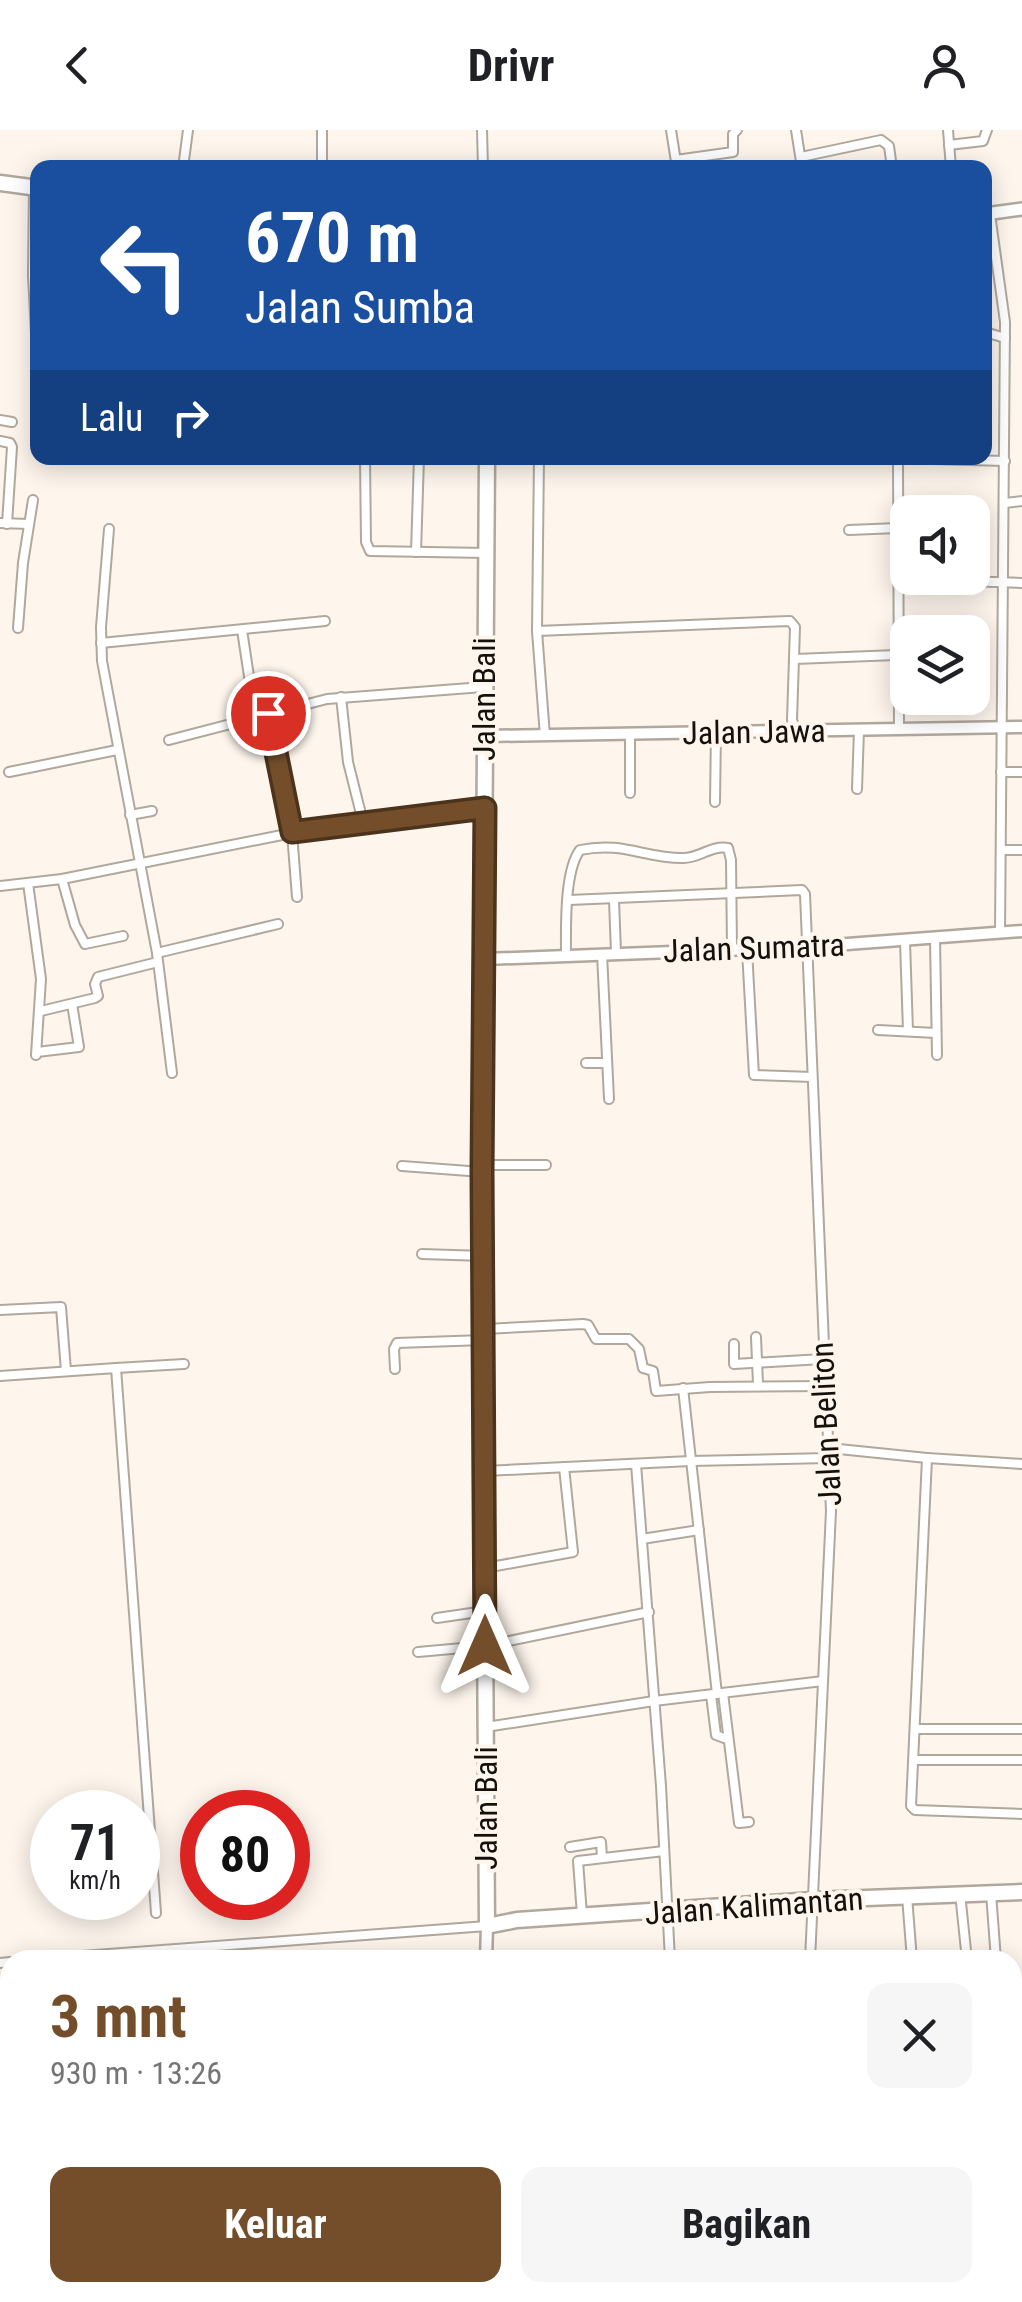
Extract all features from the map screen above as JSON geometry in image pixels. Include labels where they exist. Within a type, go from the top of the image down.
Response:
[{"type":"highway","points":[[0,183],[30,187]]},
{"type":"highway","name":"Jalan Bali","points":[[487,465],[482,1169],[487,1926]]},
{"type":"highway","name":"Jalan Kalimantan","points":[[487,1926],[813,1900],[1022,1892]]},
{"type":"main road","points":[[992,213],[1022,208]]},
{"type":"main road","name":"Jalan Jawa","points":[[487,736],[1022,727]]},
{"type":"main road","name":"Jalan Sumatra","points":[[485,959],[846,945],[1022,931]]},
{"type":"main road","name":"Jalan Bali","points":[[486,1950],[487,1926]]},
{"type":"street","points":[[184,160],[188,130]]},
{"type":"street","points":[[322,130],[322,160]]},
{"type":"street","points":[[482,130],[482,160]]},
{"type":"street","points":[[671,130],[675,160]]},
{"type":"street","points":[[695,160],[733,152],[732,134],[737,130]]},
{"type":"street","points":[[796,130],[801,160]]},
{"type":"street","points":[[948,130],[950,160]]},
{"type":"street","points":[[950,144],[983,142],[986,130]]},
{"type":"street","points":[[801,157],[881,140],[889,146],[891,160]]},
{"type":"street","points":[[992,239],[1005,322],[1000,933]]},
{"type":"street","points":[[992,333],[1005,336]]},
{"type":"street","points":[[0,420],[12,422]]},
{"type":"street","points":[[0,441],[12,447],[3,523],[29,524]]},
{"type":"street","points":[[992,461],[1005,461]]},
{"type":"street","points":[[365,465],[367,547],[376,552],[486,553]]},
{"type":"street","points":[[416,552],[419,465]]},
{"type":"street","points":[[539,465],[537,631],[546,736]]},
{"type":"street","points":[[897,465],[898,495]]},
{"type":"street","points":[[18,628],[33,500]]},
{"type":"street","points":[[1005,502],[1022,501]]},
{"type":"street","points":[[849,530],[890,528]]},
{"type":"street","points":[[109,529],[101,643],[157,958],[172,1073]]},
{"type":"street","points":[[990,583],[1022,583]]},
{"type":"street","points":[[101,643],[325,621]]},
{"type":"street","points":[[537,631],[790,622],[795,627],[792,720],[796,731]]},
{"type":"street","points":[[242,630],[255,716]]},
{"type":"street","points":[[796,659],[890,655]]},
{"type":"street","points":[[169,740],[341,697],[483,687]]},
{"type":"street","points":[[341,697],[348,762],[364,822]]},
{"type":"street","points":[[268,713],[292,832],[298,898]]},
{"type":"street","points":[[898,715],[898,730]]},
{"type":"street","points":[[857,789],[859,730]]},
{"type":"street","points":[[715,802],[716,732]]},
{"type":"street","points":[[630,734],[630,793]]},
{"type":"street","points":[[9,772],[118,750]]},
{"type":"street","points":[[1001,772],[1022,772]]},
{"type":"street","points":[[0,886],[484,800]]},
{"type":"street","points":[[130,815],[152,810]]},
{"type":"street","points":[[566,956],[568,900],[576,852],[620,846],[684,858],[716,846],[728,848],[732,949]]},
{"type":"street","points":[[1001,850],[1022,850]]},
{"type":"street","points":[[62,878],[85,944],[123,936]]},
{"type":"street","points":[[28,883],[42,979],[37,1054],[79,1047],[72,1004]]},
{"type":"street","name":"Jalan Beliton","points":[[732,894],[803,891],[831,1512],[810,1950]]},
{"type":"street","points":[[568,900],[732,894]]},
{"type":"street","points":[[614,900],[616,952]]},
{"type":"street","points":[[41,1010],[98,996],[98,977],[278,924]]},
{"type":"street","points":[[935,939],[937,1055]]},
{"type":"street","points":[[905,941],[908,1032]]},
{"type":"street","points":[[747,950],[754,1075],[812,1077]]},
{"type":"street","points":[[602,954],[609,1099]]},
{"type":"street","points":[[878,1030],[936,1033]]},
{"type":"street","points":[[586,1064],[606,1063]]},
{"type":"street","points":[[402,1166],[482,1169],[546,1165]]},
{"type":"street","points":[[422,1254],[484,1256]]},
{"type":"street","points":[[0,1310],[61,1306],[66,1371]]},
{"type":"street","points":[[394,1369],[397,1344],[588,1325],[596,1339],[629,1339],[638,1349],[643,1368],[653,1371],[656,1392],[682,1388],[825,1386]]},
{"type":"street","points":[[756,1337],[758,1384]]},
{"type":"street","points":[[734,1344],[734,1377]]},
{"type":"street","points":[[734,1364],[823,1359]]},
{"type":"street","points":[[0,1376],[184,1364]]},
{"type":"street","points":[[116,1368],[147,1790]]},
{"type":"street","points":[[682,1388],[717,1694],[739,1823],[749,1822]]},
{"type":"street","points":[[829,1448],[1022,1464]]},
{"type":"street","points":[[484,1471],[690,1460],[828,1458]]},
{"type":"street","points":[[927,1458],[913,1809],[1022,1814]]},
{"type":"street","points":[[636,1464],[669,1950]]},
{"type":"street","points":[[485,1568],[572,1552],[564,1467]]},
{"type":"street","points":[[642,1538],[699,1530]]},
{"type":"street","points":[[437,1618],[485,1611]]},
{"type":"street","points":[[418,1652],[442,1655],[649,1612]]},
{"type":"street","points":[[486,1728],[823,1681]]},
{"type":"street","points":[[717,1694],[716,1735],[724,1738]]},
{"type":"street","points":[[916,1728],[1022,1729]]},
{"type":"street","points":[[914,1760],[1022,1760]]},
{"type":"street","points":[[570,1846],[601,1842],[602,1858]]},
{"type":"street","points":[[582,1917],[578,1861],[664,1850]]},
{"type":"street","points":[[960,1893],[966,1950]]},
{"type":"street","points":[[990,1893],[995,1950]]},
{"type":"street","points":[[907,1896],[911,1950]]},
{"type":"street","points":[[196,1950],[487,1926]]},
{"type":"route","points":[[268,713],[292,832],[485,808],[485,1646]]}]
